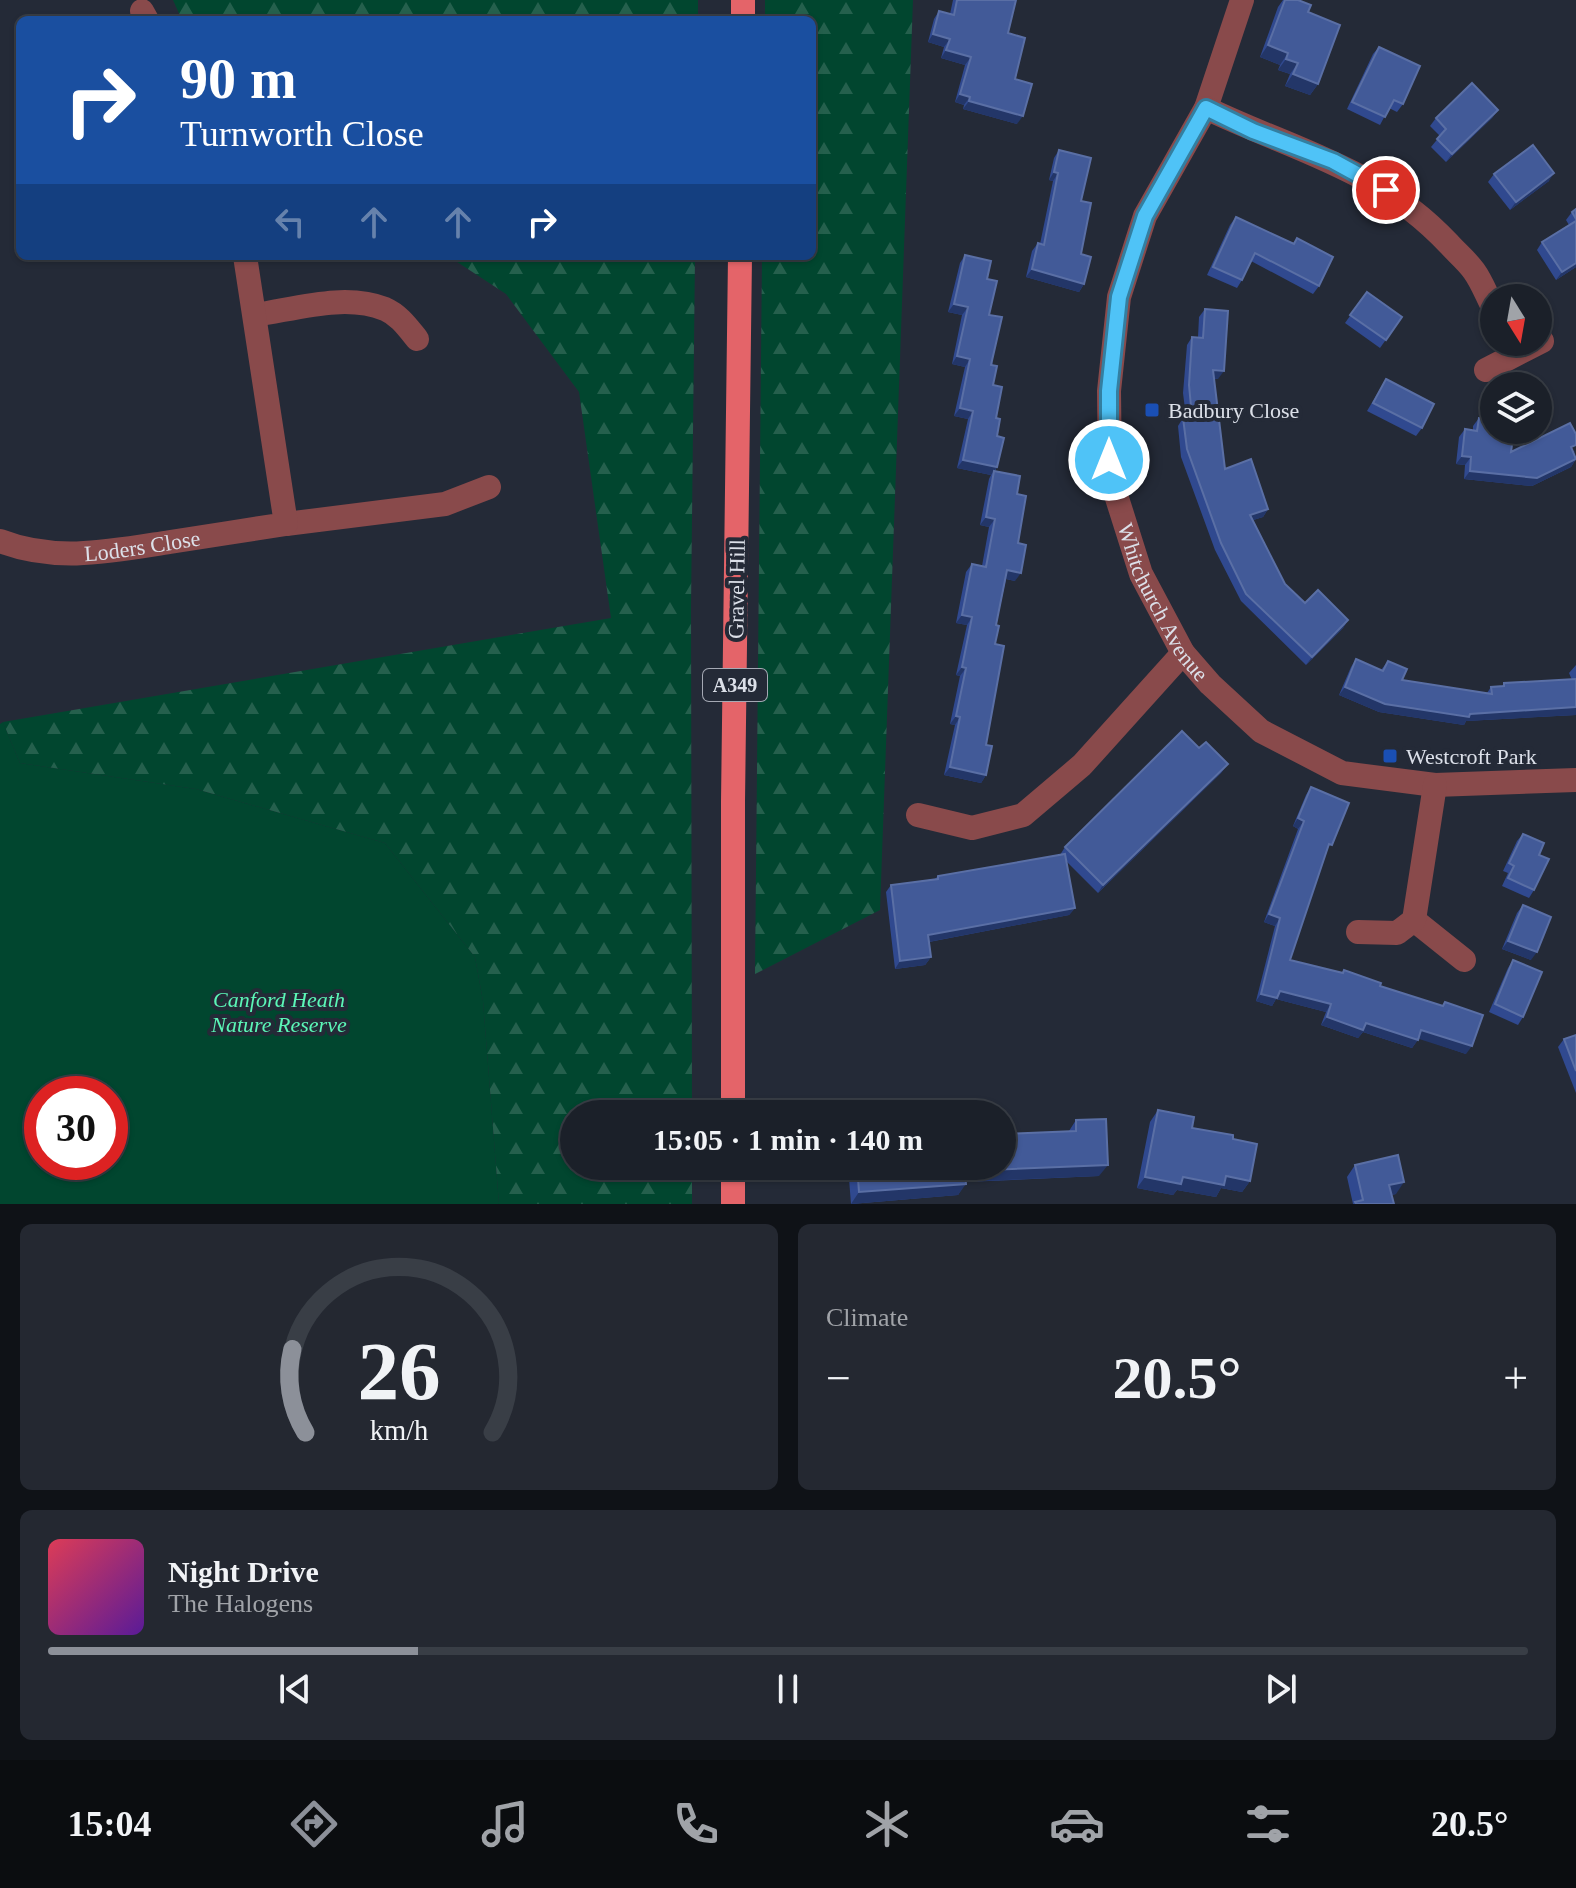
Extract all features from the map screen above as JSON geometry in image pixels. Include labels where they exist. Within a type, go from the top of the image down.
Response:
[{"type":"main road","name":"Gravel Hill","points":[[733,1100],[733,801],[740,260]]},
{"type":"main road","points":[[733,1180],[733,1204]]},
{"type":"street","name":"Whitchurch Avenue","points":[[1242,0],[1206,108],[1145,216],[1119,297],[1109,391],[1110,476],[1141,574],[1183,653],[1210,684],[1261,731],[1342,773],[1435,785],[1576,780]]},
{"type":"street","points":[[1206,108],[1253,131],[1333,161],[1386,190],[1431,225],[1474,270],[1481,284]]},
{"type":"street","points":[[246,260],[286,524]]},
{"type":"street","points":[[255,315],[343,302],[385,309],[400,319],[417,339]]},
{"type":"street","points":[[1486,370],[1502,356]]},
{"type":"street","name":"Loders Close","points":[[0,541],[19,548],[57,554],[98,553],[286,524],[445,504],[489,487]]},
{"type":"street","points":[[918,815],[972,828],[1023,815],[1082,765],[1183,653]]},
{"type":"street","points":[[1358,932],[1397,933],[1414,920],[1435,785]]},
{"type":"street","points":[[1414,920],[1464,960]]},
{"type":"green space","points":[[173,0],[698,0],[698,16],[180,16]]},
{"type":"green space","points":[[765,0],[913,0],[880,910],[755,974],[762,260],[816,260],[816,16],[765,16]]},
{"type":"green space","points":[[454,260],[695,260],[691,607],[692,1100],[560,1100],[560,1180],[692,1180],[692,1204],[499,1204],[483,1001],[475,957],[385,843],[196,789],[20,763],[3,722],[611,618],[579,392],[506,294]]},
{"type":"green space","name":"Canford Heath Nature Reserve","points":[[3,722],[20,763],[196,789],[385,843],[475,957],[483,1001],[499,1204],[0,1204],[0,724]]},
{"type":"building","points":[[957,0],[1016,0],[1008,33],[1025,38],[1015,79],[1032,84],[1023,116],[969,101],[970,97],[960,94],[971,57],[946,50],[950,39],[933,34],[939,11],[954,15]]},
{"type":"building","points":[[1285,0],[1298,0],[1311,5],[1308,12],[1340,25],[1318,84],[1293,74],[1298,63],[1286,59],[1288,53],[1268,45]]},
{"type":"building","points":[[1379,47],[1420,66],[1403,104],[1394,100],[1385,117],[1352,102]]},
{"type":"building","points":[[1472,83],[1498,110],[1452,154],[1437,139],[1446,129],[1436,118]]},
{"type":"building","points":[[1533,145],[1554,173],[1516,202],[1494,174]]},
{"type":"building","points":[[1059,150],[1091,158],[1081,201],[1091,203],[1081,254],[1091,257],[1084,284],[1032,269],[1038,243],[1044,245],[1058,173],[1054,172]]},
{"type":"building","points":[[1236,217],[1294,244],[1297,238],[1333,257],[1319,286],[1255,253],[1242,280],[1213,267]]},
{"type":"building","points":[[1576,221],[1576,263],[1562,272],[1542,242]]},
{"type":"building","points":[[965,255],[991,261],[987,279],[997,281],[989,315],[1002,317],[991,365],[997,366],[993,385],[1002,387],[996,418],[1000,419],[997,436],[1004,438],[997,467],[963,460],[973,411],[960,408],[970,359],[957,356],[968,307],[954,304]]},
{"type":"building","points":[[1367,292],[1402,317],[1386,340],[1350,315]]},
{"type":"building","points":[[1205,309],[1228,311],[1224,371],[1213,370],[1225,469],[1251,459],[1268,509],[1250,515],[1285,584],[1305,603],[1318,590],[1348,620],[1312,657],[1246,594],[1221,543],[1187,449],[1183,418],[1192,417],[1189,385],[1192,337],[1203,338]]},
{"type":"building","points":[[1386,379],[1434,404],[1422,428],[1373,403]]},
{"type":"building","points":[[1480,418],[1480,444],[1512,444],[1511,452],[1527,444],[1552,444],[1552,432],[1570,423],[1576,434],[1576,445],[1571,447],[1576,459],[1537,478],[1470,471],[1471,457],[1462,456],[1465,429],[1477,431]]},
{"type":"building","points":[[994,471],[1020,476],[1017,494],[1026,496],[1018,543],[1026,545],[1021,573],[1007,570],[996,625],[999,626],[995,644],[1004,646],[986,745],[992,746],[986,775],[950,767],[966,668],[962,667],[972,617],[962,615],[972,564],[986,567],[995,519],[986,517]]},
{"type":"building","points":[[1356,659],[1383,671],[1388,661],[1407,669],[1402,680],[1492,694],[1491,687],[1504,686],[1504,683],[1576,679],[1576,707],[1470,714],[1469,717],[1385,704],[1345,687]]},
{"type":"building","points":[[1182,731],[1199,748],[1206,742],[1228,764],[1103,885],[1065,847]]},
{"type":"building","points":[[1311,787],[1349,803],[1332,845],[1329,844],[1290,960],[1343,973],[1344,970],[1381,983],[1380,986],[1483,1015],[1472,1046],[1421,1030],[1418,1040],[1366,1023],[1363,1030],[1327,1017],[1331,1004],[1280,991],[1277,998],[1261,994],[1280,918],[1269,914],[1304,821],[1298,818]]},
{"type":"building","points":[[1523,834],[1544,843],[1539,855],[1549,859],[1534,890],[1508,878],[1514,866],[1509,863]]},
{"type":"building","points":[[1065,854],[1075,908],[928,935],[931,957],[900,961],[891,885]]},
{"type":"building","points":[[1523,905],[1551,917],[1537,952],[1508,941]]},
{"type":"building","points":[[1513,960],[1542,972],[1523,1017],[1495,1004]]},
{"type":"building","points":[[1576,1035],[1576,1071],[1564,1039]]},
{"type":"building","points":[[1158,1110],[1194,1117],[1192,1128],[1233,1135],[1233,1139],[1257,1144],[1250,1181],[1226,1176],[1224,1185],[1183,1177],[1181,1184],[1145,1177]]},
{"type":"building","points":[[1106,1119],[1108,1165],[1016,1169],[1016,1133],[1076,1131],[1076,1120]]},
{"type":"building","points":[[1398,1155],[1404,1182],[1389,1185],[1394,1204],[1356,1204],[1363,1200],[1355,1165]]},
{"type":"building","points":[[858,1180],[966,1180],[966,1184],[859,1192]]},
{"type":"place","name":"Badbury Close","points":[[1152,410]]},
{"type":"place","name":"Westcroft Park","points":[[1390,756]]},
{"type":"route","points":[[1109,460],[1109,391],[1119,297],[1145,216],[1206,108],[1253,131],[1333,161],[1386,190]]}]
